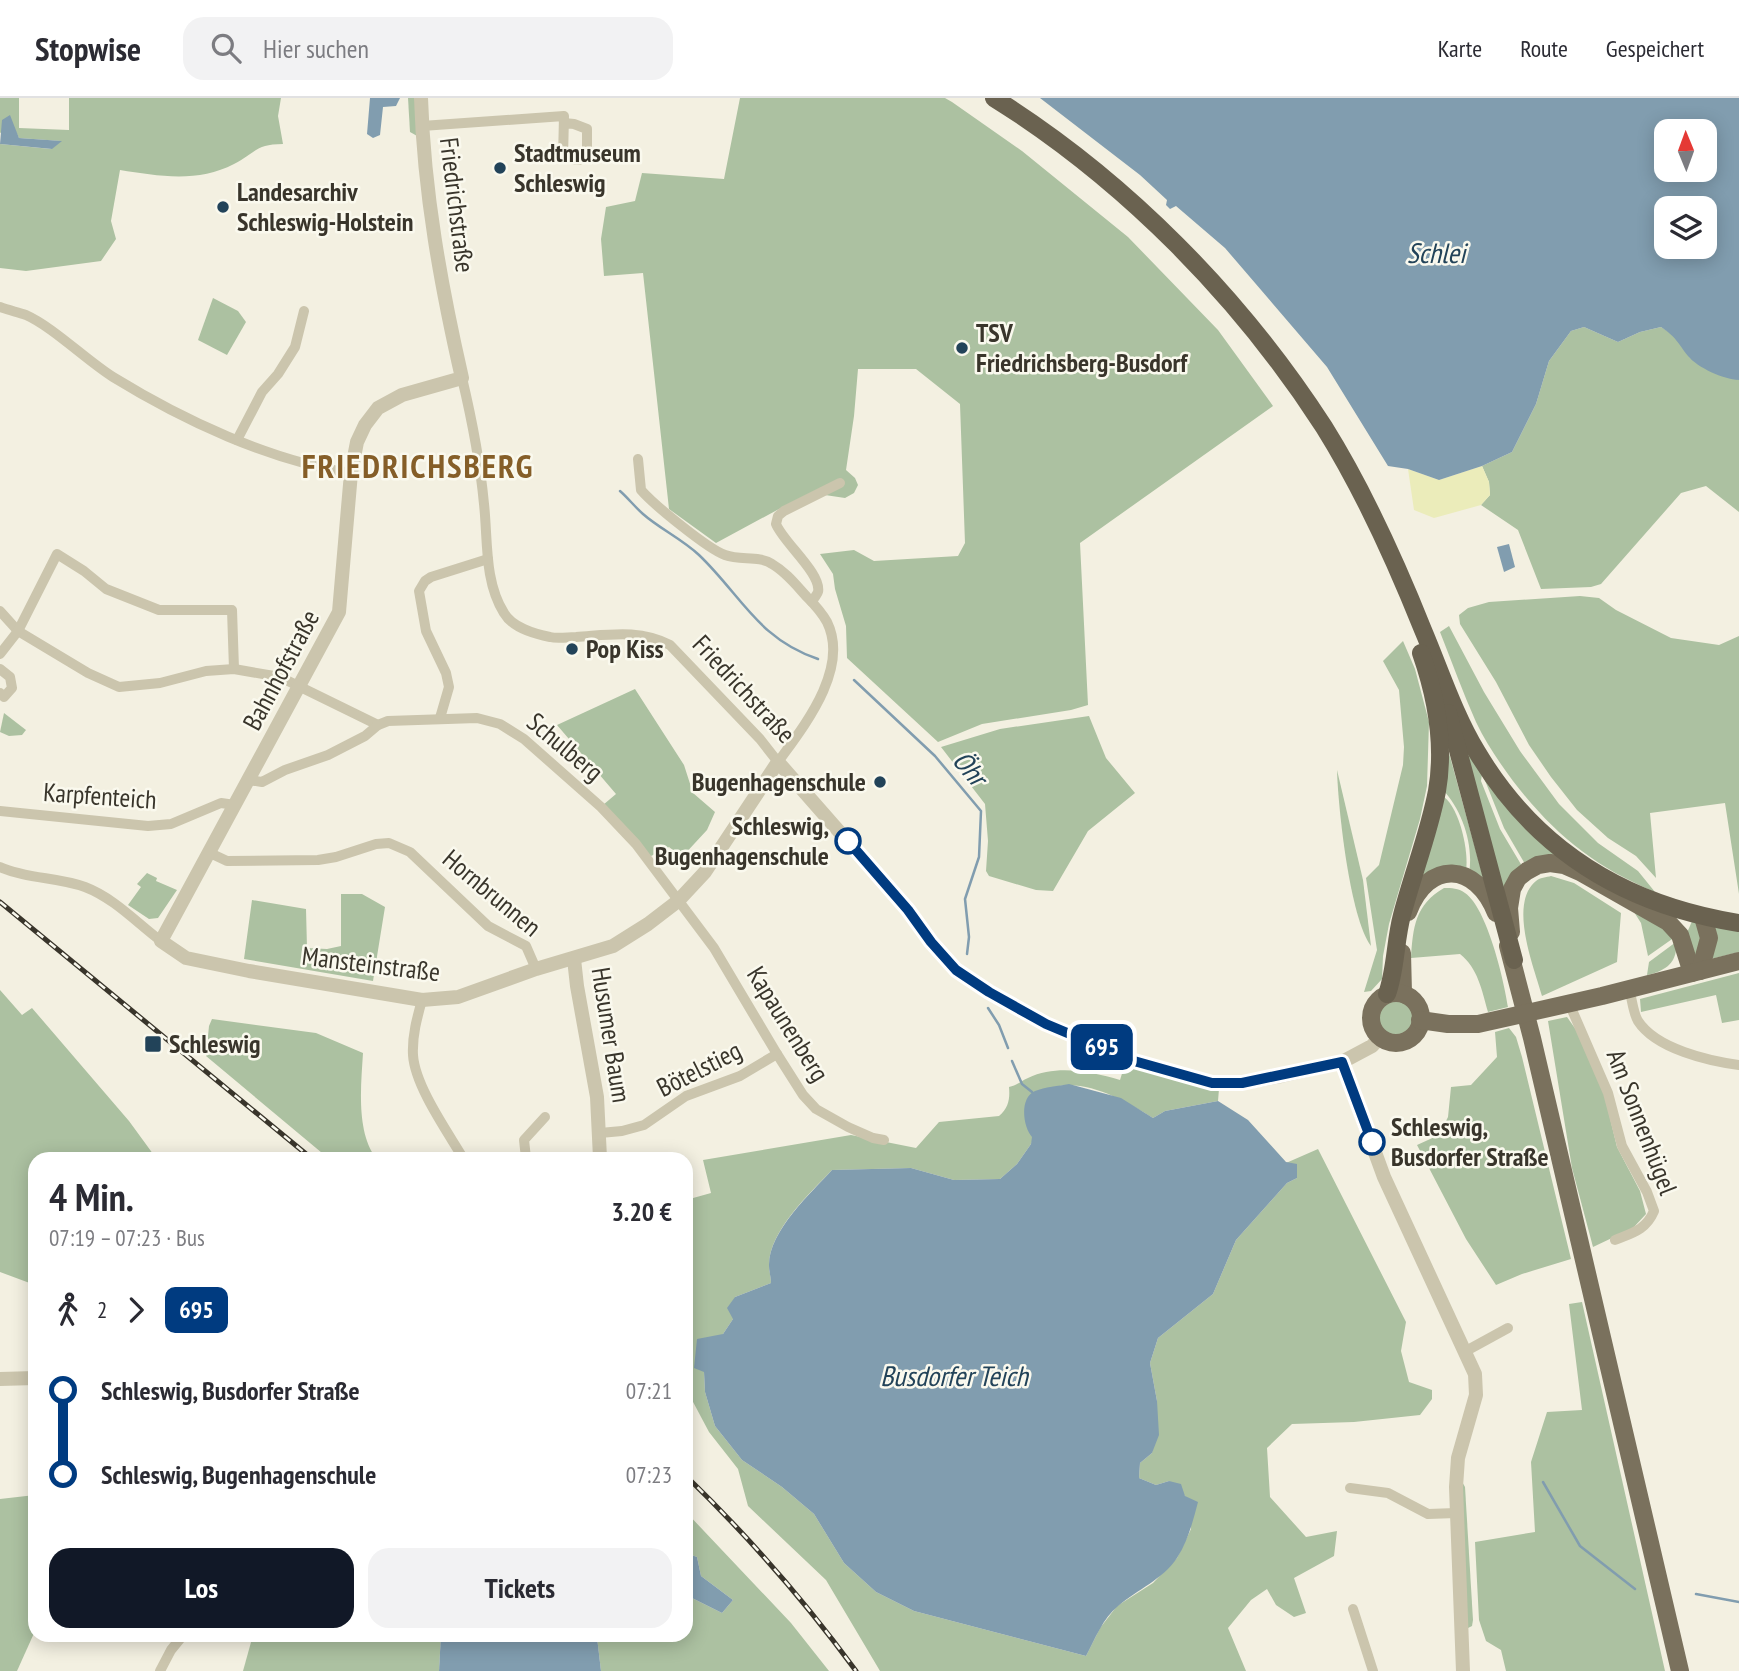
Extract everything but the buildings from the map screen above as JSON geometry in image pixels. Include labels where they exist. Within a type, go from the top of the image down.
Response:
[{"type":"highway","points":[[977,98],[1091,180],[1187,268],[1239,327],[1317,433],[1346,485],[1432,666],[1475,749],[1507,796],[1545,836],[1586,868],[1608,881],[1662,904],[1703,917],[1739,923]]},
{"type":"highway","points":[[994,98],[1026,119],[1097,174],[1195,263],[1247,321],[1305,400],[1356,483],[1389,550],[1442,691],[1514,960]]},
{"type":"highway","points":[[1387,994],[1392,982],[1402,915],[1429,824],[1438,782],[1439,729],[1432,666]]},
{"type":"main road","points":[[1680,1671],[1514,960],[1509,908],[1512,889],[1518,878],[1538,865],[1564,865],[1580,872],[1668,922],[1680,935],[1696,972]]},
{"type":"main road","points":[[1406,995],[1387,994],[1377,1002],[1371,1015],[1371,1023],[1380,1037],[1396,1043],[1415,1033],[1420,1020],[1418,1006],[1406,995],[1403,993],[1401,974],[1407,916],[1418,892],[1435,877],[1444,874],[1467,876],[1485,890],[1514,960]]},
{"type":"main road","points":[[1696,972],[1709,938],[1703,917]]},
{"type":"main road","points":[[1420,1020],[1478,1024],[1739,961]]},
{"type":"street","name":"Friedrichstraße","points":[[421,98],[424,167],[435,243],[477,442],[488,559],[497,598],[503,612],[516,625],[551,638],[618,632],[654,637],[670,645],[760,739],[908,910],[931,942],[965,978],[1058,1029],[1134,1061],[1212,1083],[1255,1081],[1342,1062],[1372,1046],[1380,1037]]},
{"type":"street","points":[[422,126],[564,116],[564,123]]},
{"type":"street","points":[[0,307],[28,316],[111,376],[150,399],[237,440],[297,463],[351,473]]},
{"type":"street","points":[[237,440],[262,393],[295,347],[304,311]]},
{"type":"street","name":"Bahnhofstraße","points":[[161,941],[300,687],[342,604],[351,473],[357,442],[365,425],[378,408],[402,395],[462,378]]},
{"type":"street","points":[[638,459],[641,490],[654,503],[724,555],[762,559],[784,572],[827,622],[832,648],[831,666],[823,694],[811,716],[778,762]]},
{"type":"street","points":[[812,602],[818,592],[817,582],[783,538],[776,524],[778,516],[784,510],[840,483]]},
{"type":"street","points":[[0,654],[18,631],[57,554],[106,589],[159,610],[232,610],[233,669]]},
{"type":"street","points":[[440,718],[449,687],[446,673],[426,631],[419,591],[431,577],[488,559]]},
{"type":"street","points":[[0,611],[18,631],[88,673],[118,687],[160,683],[206,671],[233,669],[280,677],[378,725],[365,736],[328,755],[285,770],[262,782],[249,780]]},
{"type":"street","points":[[0,669],[10,677],[12,688],[4,697],[0,694]]},
{"type":"street","name":"Schulberg","points":[[378,725],[388,721],[440,718],[477,718],[500,724],[524,739],[604,810],[636,844],[678,901]]},
{"type":"street","name":"Husumer Baum","points":[[600,1152],[593,1071],[574,958],[613,946],[678,901],[705,872],[778,762]]},
{"type":"street","name":"Karpfenteich","points":[[0,811],[148,826],[171,824],[221,803],[235,805]]},
{"type":"street","name":"Hornbrunnen","points":[[210,853],[227,861],[318,860],[389,843],[410,852],[488,926],[526,946],[536,969]]},
{"type":"street","points":[[0,867],[84,887],[100,894],[161,941]]},
{"type":"street","name":"Kapaunenberg","points":[[678,901],[714,948],[803,1095],[816,1109],[848,1127],[884,1140]]},
{"type":"street","name":"Mansteinstraße","points":[[161,941],[186,958],[422,1000],[458,997],[574,958]]},
{"type":"street","points":[[1629,989],[1638,1021],[1654,1036],[1679,1050],[1712,1062],[1739,1065]]},
{"type":"street","points":[[422,1000],[414,1033],[413,1055],[417,1077],[460,1152]]},
{"type":"street","name":"Am Sonnenhügel","points":[[1569,1003],[1608,1093],[1622,1146],[1647,1192],[1654,1211],[1650,1221],[1639,1231],[1615,1240]]},
{"type":"street","name":"Bötelstieg","points":[[600,1133],[644,1125],[686,1096],[740,1076],[777,1054]]},
{"type":"street","points":[[1342,1062],[1384,1177],[1475,1374],[1476,1395],[1458,1458],[1455,1487],[1464,1671]]},
{"type":"street","points":[[525,1152],[524,1140],[545,1117]]},
{"type":"street","points":[[1463,1346],[1508,1328]]},
{"type":"street","points":[[0,1379],[28,1378]]},
{"type":"street","points":[[1350,1488],[1388,1493],[1428,1514],[1456,1513]]},
{"type":"street","points":[[1353,1609],[1373,1671]]},
{"type":"street","points":[[160,1671],[178,1642]]},
{"type":"shaded area","points":[[0,98],[19,98],[19,128],[69,130],[69,98],[281,98],[278,116],[283,144],[261,147],[234,164],[206,174],[163,176],[120,170],[111,221],[116,239],[101,261],[26,271],[0,268],[0,144],[51,149],[61,141],[19,138],[13,126],[0,133]]},
{"type":"shaded area","points":[[408,98],[417,98],[419,137],[410,132]]},
{"type":"shaded area","points":[[740,98],[945,98],[952,102],[1022,151],[1128,237],[1218,330],[1273,406],[1080,543],[1088,705],[982,724],[938,742],[847,658],[846,626],[833,574],[820,554],[854,550],[874,561],[958,556],[965,543],[960,404],[916,369],[858,369],[846,470],[858,485],[854,493],[845,498],[825,495],[779,509],[716,543],[669,509],[643,273],[604,276],[601,239],[606,207],[635,201],[642,173],[724,179]]},
{"type":"shaded area","points":[[213,298],[238,311],[246,322],[227,355],[198,340]]},
{"type":"shaded area","points":[[1584,327],[1618,342],[1640,332],[1661,327],[1677,337],[1690,358],[1739,380],[1739,512],[1706,486],[1681,493],[1601,584],[1591,587],[1541,589],[1518,530],[1481,505],[1490,495],[1489,482],[1482,466],[1512,452],[1536,404],[1549,361],[1571,331]]},
{"type":"shaded area","points":[[1580,596],[1599,598],[1616,610],[1671,638],[1719,645],[1739,636],[1739,894],[1725,803],[1650,813],[1656,878],[1636,856],[1608,838],[1577,810],[1551,777],[1529,745],[1496,682],[1460,624],[1459,615],[1468,608],[1489,602]]},
{"type":"shaded area","points":[[1449,626],[1484,692],[1520,751],[1559,804],[1598,843],[1638,871],[1655,892],[1612,871],[1576,847],[1544,817],[1513,781],[1476,722],[1440,632]]},
{"type":"shaded area","points":[[1403,641],[1415,669],[1429,722],[1427,786],[1389,924],[1382,979],[1371,991],[1364,992],[1377,950],[1366,878],[1379,865],[1403,765],[1399,690],[1383,661]]},
{"type":"shaded area","points":[[635,689],[684,765],[693,793],[715,812],[707,830],[682,857],[669,847],[649,857],[603,805],[616,794],[557,725]]},
{"type":"shaded area","points":[[4,713],[26,730],[22,735],[9,736],[0,732]]},
{"type":"shaded area","points":[[1089,716],[1106,758],[1135,793],[1088,831],[1053,891],[1036,890],[989,876],[986,871],[988,841],[985,804],[941,747],[1000,729]]},
{"type":"shaded area","points":[[1460,731],[1482,774],[1481,781],[1500,829],[1522,866],[1505,901]]},
{"type":"shaded area","points":[[1444,735],[1485,884],[1469,873],[1470,851],[1465,828],[1456,807],[1443,790]]},
{"type":"shaded area","points":[[1337,770],[1363,880],[1371,946],[1357,912],[1351,888]]},
{"type":"shaded area","points":[[1484,778],[1570,862],[1525,864],[1504,828]]},
{"type":"shaded area","points":[[1444,797],[1455,811],[1462,831],[1466,871],[1416,885]]},
{"type":"shaded area","points":[[147,873],[157,878],[156,881],[177,890],[158,918],[149,919],[128,905],[141,887],[137,884]]},
{"type":"shaded area","points":[[1551,876],[1574,883],[1621,913],[1617,962],[1542,996],[1529,953],[1523,920],[1524,905],[1528,891],[1536,881]]},
{"type":"shaded area","points":[[1444,888],[1465,893],[1480,913],[1498,963],[1508,1007],[1488,1012],[1475,973],[1460,954],[1411,958],[1413,936],[1421,909]]},
{"type":"shaded area","points":[[341,894],[362,894],[385,907],[373,981],[244,959],[252,900],[306,909],[307,948],[327,949],[341,946]]},
{"type":"shaded area","points":[[1634,912],[1670,929],[1675,937],[1648,956],[1641,923]]},
{"type":"shaded area","points":[[1693,919],[1701,933],[1697,959],[1686,935]]},
{"type":"shaded area","points":[[1711,925],[1739,930],[1739,952],[1711,959]]},
{"type":"shaded area","points":[[1676,942],[1673,960],[1660,971],[1647,975],[1649,962]]},
{"type":"shaded area","points":[[1739,973],[1739,1020],[1722,1023],[1716,995],[1641,1012],[1640,999]]},
{"type":"shaded area","points":[[0,990],[22,1015],[32,1008],[129,1121],[152,1152],[28,1152],[28,1282],[0,1272]]},
{"type":"shaded area","points":[[1396,999],[1410,1004],[1415,1018],[1410,1032],[1396,1037],[1382,1032],[1377,1018],[1382,1004]]},
{"type":"shaded area","points":[[1567,1017],[1579,1034],[1604,1093],[1617,1147],[1640,1191],[1646,1214],[1633,1228],[1593,1247],[1572,1168],[1548,1021]]},
{"type":"shaded area","points":[[212,1019],[316,1033],[363,1053],[363,1122],[365,1135],[373,1152],[321,1152],[206,1056]]},
{"type":"shaded area","points":[[1509,1028],[1516,1037],[1522,1057],[1571,1259],[1496,1285],[1466,1239],[1417,1145],[1439,1135],[1448,1117],[1451,1087],[1471,1085],[1497,1057],[1495,1032]]},
{"type":"shaded area","points":[[1125,1064],[1174,1080],[1219,1089],[1218,1101],[1165,1111],[1153,1118],[1106,1093],[1080,1086],[1054,1087],[1031,1144],[1017,1164],[1000,1179],[954,1180],[911,1168],[832,1170],[823,1179],[792,1214],[775,1240],[769,1266],[771,1283],[735,1297],[733,1319],[704,1372],[705,1392],[715,1426],[742,1460],[782,1487],[814,1514],[844,1563],[876,1592],[914,1611],[1086,1656],[1100,1628],[1117,1606],[1153,1583],[1177,1558],[1191,1529],[1185,1496],[1169,1481],[1156,1485],[1139,1478],[1140,1463],[1152,1453],[1157,1401],[1150,1363],[1158,1338],[1213,1294],[1236,1240],[1287,1183],[1297,1178],[1286,1163],[1318,1149],[1406,1322],[1401,1351],[1409,1382],[1432,1390],[1432,1399],[1420,1415],[1354,1422],[1292,1424],[1267,1448],[1270,1497],[1306,1537],[1337,1531],[1334,1556],[1294,1578],[1306,1613],[1294,1617],[1276,1605],[1267,1589],[1251,1600],[1228,1628],[1246,1671],[880,1671],[826,1580],[748,1506],[738,1469],[709,1432],[693,1402],[693,1198],[711,1193],[703,1160],[851,1135],[916,1148],[939,1122],[999,1116],[1008,1103],[1009,1087],[1039,1074],[1063,1070],[1120,1080]]},
{"type":"shaded area","points":[[1582,1302],[1665,1671],[1506,1671],[1501,1650],[1486,1641],[1479,1620],[1475,1542],[1535,1532],[1531,1462],[1547,1412],[1582,1410],[1569,1304]]},
{"type":"shaded area","points":[[1461,1480],[1465,1487],[1473,1620],[1472,1626],[1466,1629]]},
{"type":"shaded area","points":[[28,1496],[30,1642],[17,1671],[0,1671],[0,1499]]},
{"type":"shaded area","points":[[693,1519],[791,1623],[829,1671],[601,1671],[598,1642],[693,1642],[693,1598],[722,1613],[733,1600],[701,1576],[697,1557],[693,1556]]},
{"type":"shaded area","points":[[251,1642],[441,1642],[439,1671],[243,1671]]},
{"type":"sand","points":[[1482,466],[1489,482],[1490,495],[1481,505],[1434,518],[1414,510],[1408,469],[1439,480]]},
{"type":"water","points":[[370,98],[400,98],[396,106],[383,107],[380,135],[373,138],[367,134]]},
{"type":"water","name":"Schlei","points":[[1040,98],[1739,98],[1739,380],[1718,375],[1698,365],[1674,337],[1661,327],[1640,332],[1618,342],[1584,327],[1571,331],[1549,361],[1536,404],[1512,452],[1482,466],[1439,480],[1408,469],[1388,466],[1327,367],[1225,248],[1176,206],[1170,209],[1166,205],[1167,200],[1140,175]]},
{"type":"water","points":[[10,115],[19,138],[62,141],[52,149],[0,144],[2,120]]},
{"type":"water","points":[[1509,544],[1515,567],[1504,572],[1497,547]]},
{"type":"water","name":"Busdorfer Teich","points":[[1069,1084],[1121,1098],[1153,1118],[1165,1111],[1218,1101],[1248,1120],[1286,1162],[1297,1164],[1297,1178],[1287,1183],[1236,1240],[1213,1294],[1158,1338],[1150,1363],[1157,1401],[1159,1435],[1152,1453],[1140,1463],[1139,1478],[1156,1485],[1169,1481],[1181,1484],[1185,1496],[1198,1502],[1187,1538],[1177,1558],[1157,1578],[1108,1616],[1086,1656],[914,1611],[876,1592],[844,1563],[814,1514],[782,1487],[742,1460],[715,1426],[705,1392],[704,1372],[694,1368],[697,1339],[723,1334],[733,1319],[727,1308],[735,1297],[771,1283],[769,1266],[775,1240],[792,1214],[832,1170],[911,1168],[954,1180],[1000,1179],[1017,1164],[1031,1144],[1032,1137],[1026,1127],[1024,1113],[1030,1095],[1043,1088]]},
{"type":"water","points":[[693,1556],[697,1557],[701,1576],[733,1600],[722,1613],[693,1598]]},
{"type":"water","points":[[441,1642],[598,1642],[601,1671],[439,1671]]},
{"type":"waterway","name":"Öhr","points":[[620,491],[640,511],[699,555],[765,628],[797,650],[818,659]]},
{"type":"waterway","name":"Öhr","points":[[854,680],[935,756],[981,811],[979,857],[965,899],[969,937],[967,954]]},
{"type":"waterway","name":"Öhr","points":[[988,1008],[999,1025],[1008,1048]]},
{"type":"waterway","name":"Öhr","points":[[1012,1061],[1022,1084],[1032,1092]]},
{"type":"waterway","points":[[1543,1482],[1580,1546],[1635,1589]]},
{"type":"waterway","points":[[1696,1594],[1739,1602]]},
{"type":"railway","points":[[0,902],[304,1152]]},
{"type":"railway","points":[[693,1483],[775,1570],[817,1619],[856,1671]]},
{"type":"bus line","name":"695","points":[[848,841],[956,970],[989,992],[1046,1024],[1134,1061],[1212,1083],[1242,1083],[1342,1062],[1372,1142]]},
{"type":"place","name":"Stadtmuseum Schleswig","points":[[500,168]]},
{"type":"place","name":"Landesarchiv Schleswig-Holstein","points":[[223,207]]},
{"type":"place","name":"TSV Friedrichsberg-Busdorf","points":[[962,348]]},
{"type":"place","name":"Pop Kiss","points":[[572,649]]},
{"type":"place","name":"Bugenhagenschule","points":[[880,782]]},
{"type":"place","name":"Schleswig, Bugenhagenschule","points":[[848,841]]},
{"type":"place","name":"Schleswig","points":[[153,1044]]},
{"type":"place","name":"Schleswig, Busdorfer Straße","points":[[1372,1142]]},
{"type":"district","name":"FRIEDRICHSBERG","points":[[418,466]]}]
